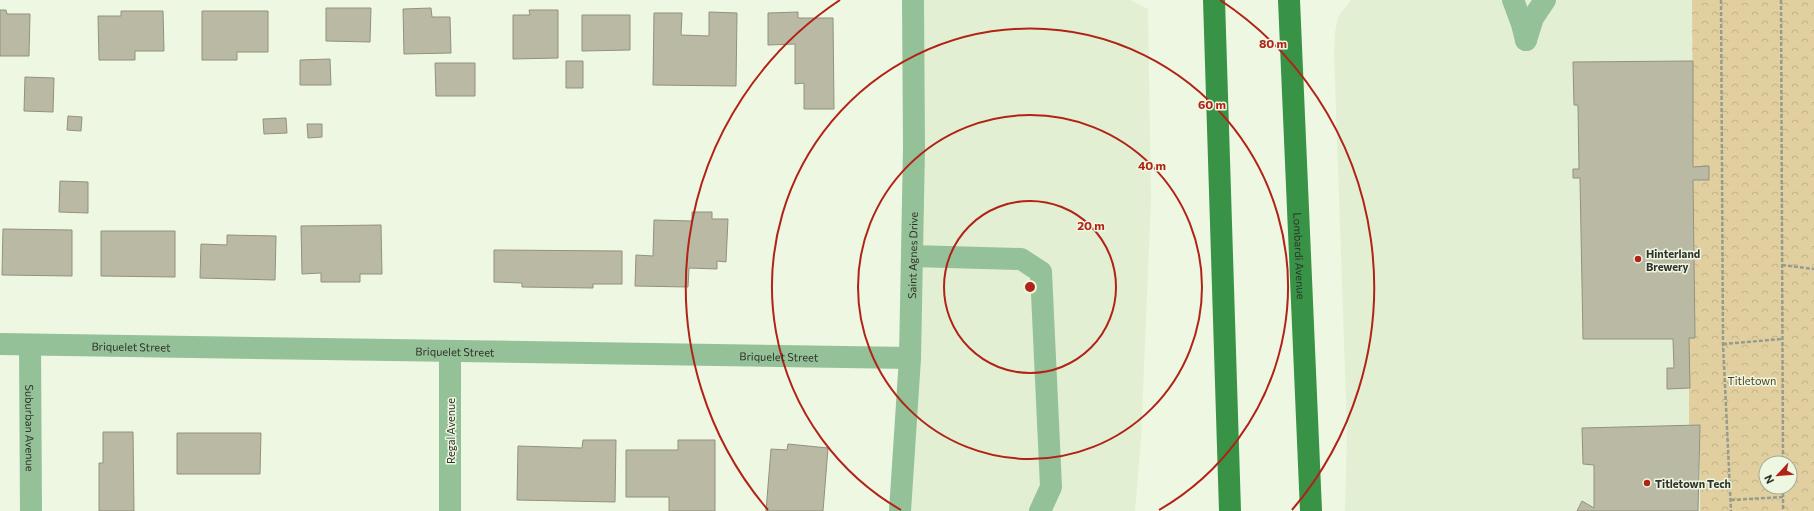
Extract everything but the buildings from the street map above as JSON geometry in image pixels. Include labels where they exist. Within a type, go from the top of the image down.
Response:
[{"type":"main road","points":[[1214,0],[1228,507]]},
{"type":"main road","name":"Lombardi Avenue","points":[[1289,0],[1311,511]]},
{"type":"street","name":"Saint Agnes Drive","points":[[900,511],[910,358],[914,148],[913,0]]},
{"type":"street","points":[[1512,0],[1522,24],[1526,40],[1533,18],[1545,0]]},
{"type":"street","points":[[912,256],[1021,259],[1041,272],[1050,487],[1040,511]]},
{"type":"street","name":"Briquelet Street","points":[[0,344],[910,358]]},
{"type":"street","name":"Suburban Avenue","points":[[30,345],[31,511]]},
{"type":"street","name":"Regal Avenue","points":[[450,352],[450,511]]},
{"type":"path","points":[[1721,0],[1723,344],[1731,511]]},
{"type":"path","points":[[1782,0],[1783,455]]},
{"type":"path","points":[[1782,265],[1814,269]]},
{"type":"path","points":[[1723,344],[1782,339]]},
{"type":"path","points":[[1731,500],[1783,497],[1783,511]]},
{"type":"shaded area","points":[[913,0],[1130,0],[1148,9],[1151,200],[1141,438],[1135,511],[900,511]]},
{"type":"shaded area","points":[[1351,0],[1814,0],[1814,511],[1345,511],[1347,429],[1334,52],[1338,17]]},
{"type":"green space","name":"Titletown","points":[[1692,0],[1814,0],[1814,511],[1700,511],[1700,425],[1689,425],[1689,338],[1695,338],[1693,180],[1709,179],[1709,167],[1693,167]]},
{"type":"place","name":"Hinterland Brewery","points":[[1638,259]]},
{"type":"place","name":"Titletown Tech","points":[[1647,483]]}]
